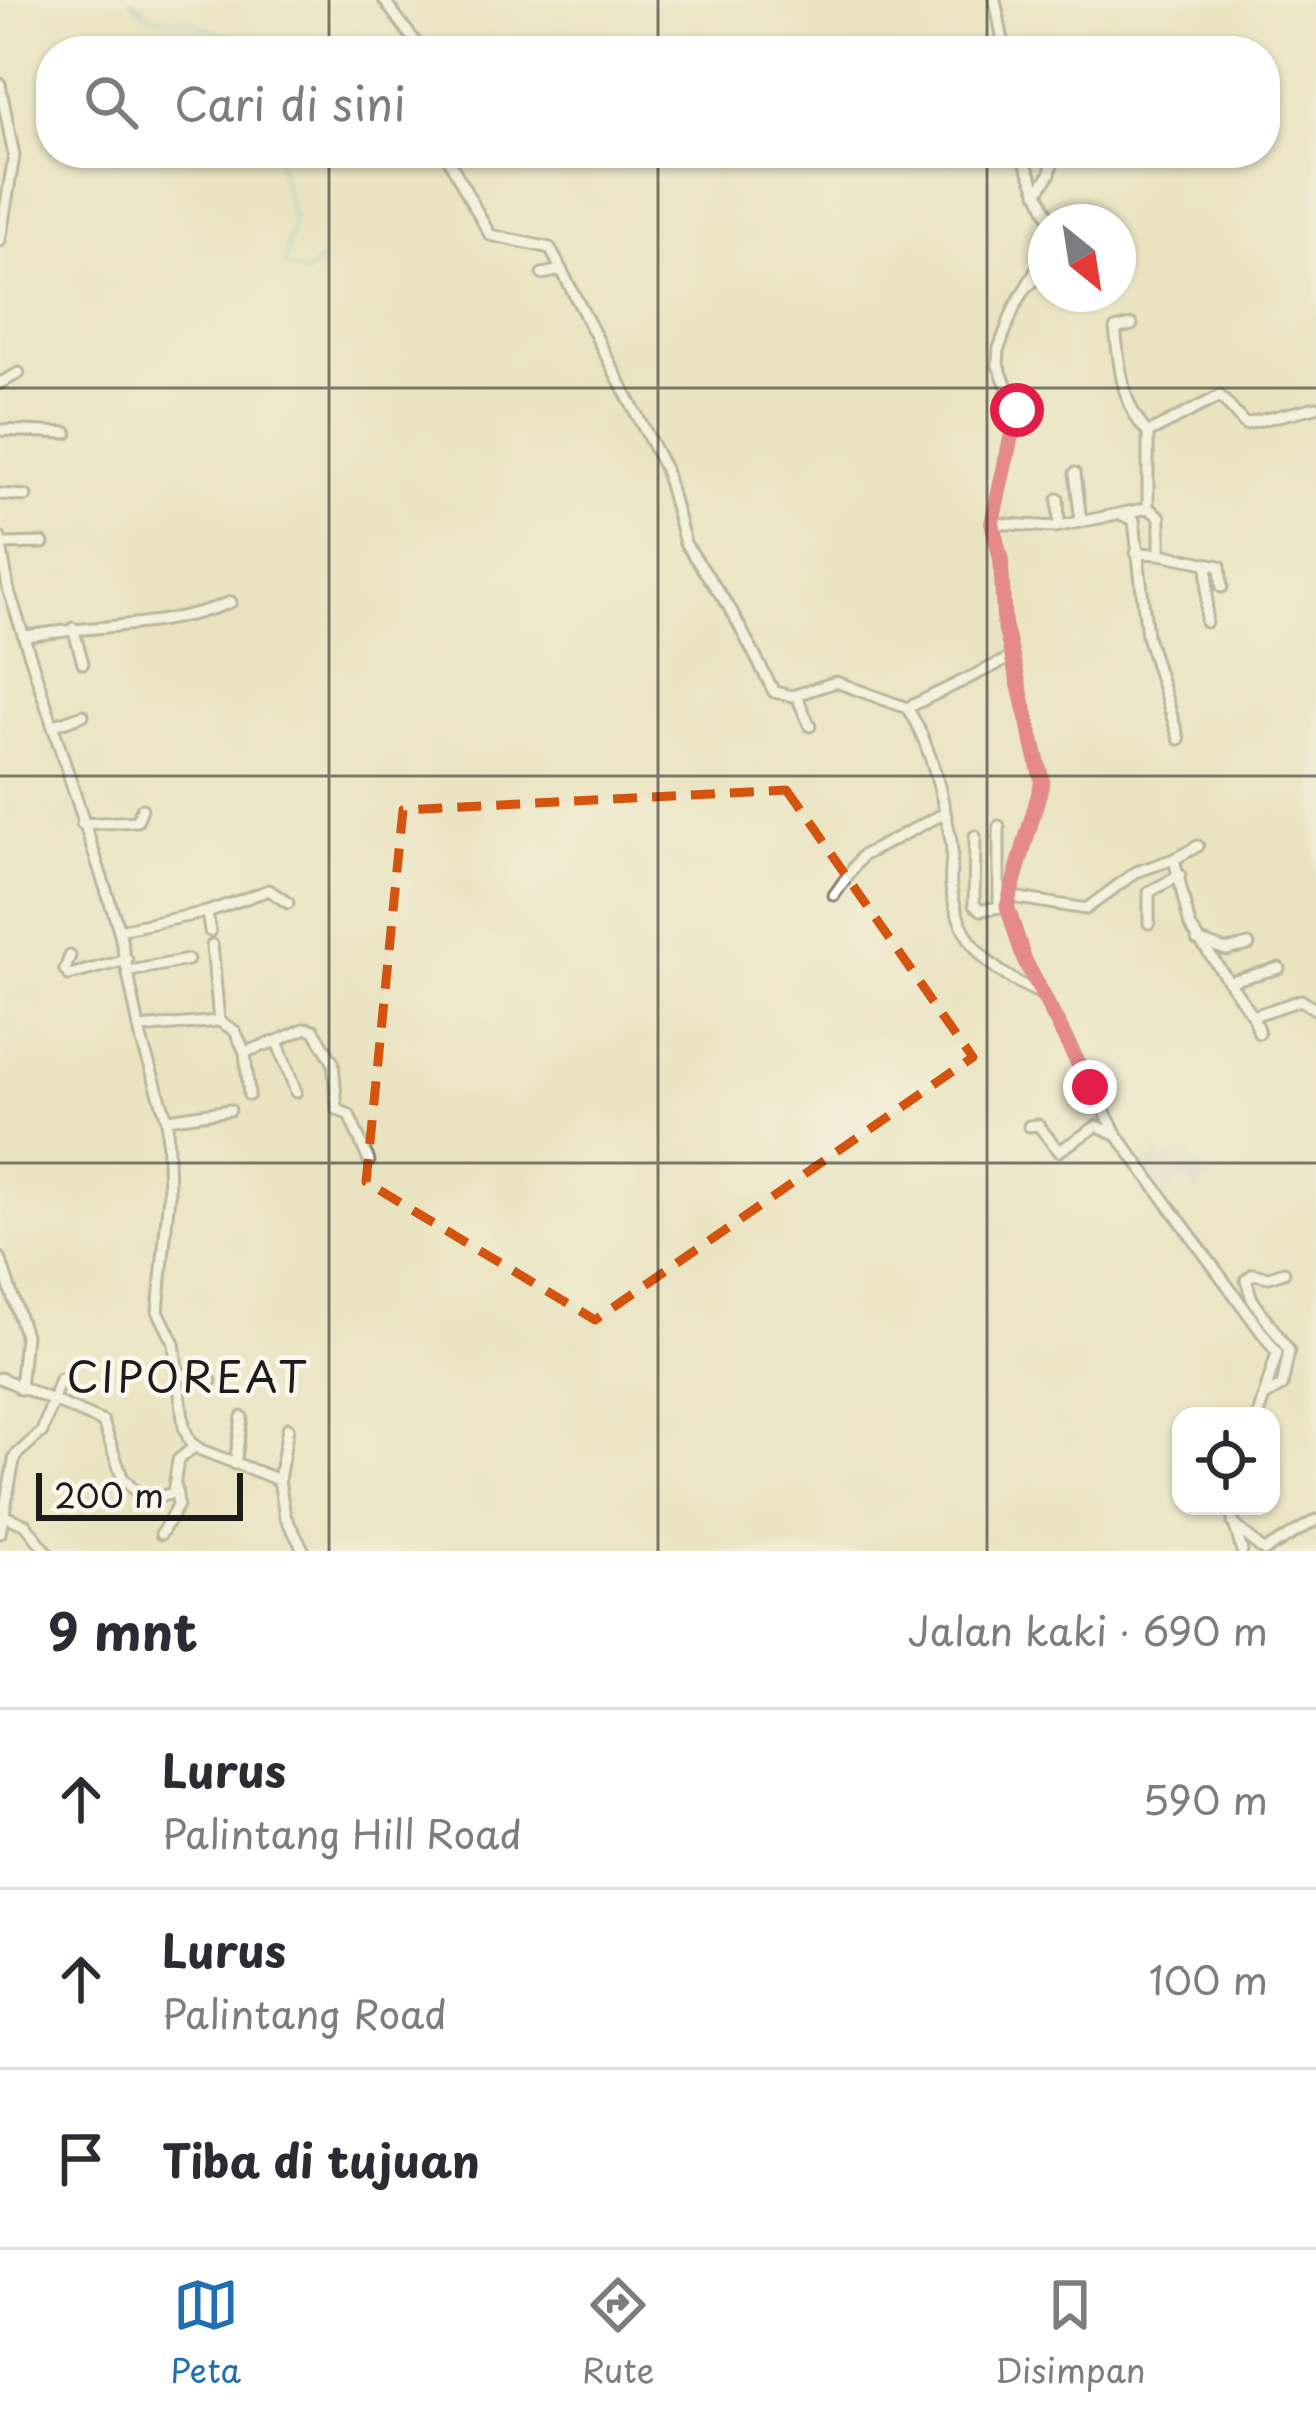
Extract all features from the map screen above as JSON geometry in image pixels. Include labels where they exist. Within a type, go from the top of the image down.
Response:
[{"type":"street","points":[[384,0],[411,36]]},
{"type":"street","points":[[995,0],[1002,36]]},
{"type":"street","points":[[0,84],[14,155],[0,241]]},
{"type":"street","points":[[0,154],[14,155]]},
{"type":"street","points":[[453,168],[490,235],[550,248],[665,469],[685,543],[731,610],[770,687],[779,694],[796,695],[836,682],[908,707],[921,733],[943,814],[962,933],[993,968],[1046,995]]},
{"type":"street","points":[[1027,168],[1042,204]]},
{"type":"street","points":[[1037,193],[1052,168]]},
{"type":"street","points":[[516,240],[521,253]]},
{"type":"street","points":[[542,274],[561,270]]},
{"type":"street","points":[[1005,903],[1042,782],[1012,657],[992,523],[1017,410],[998,365],[999,348],[1028,281]]},
{"type":"street","points":[[1024,287],[1028,284]]},
{"type":"street","points":[[1132,325],[1116,325],[1120,376],[1133,416],[1148,433],[1148,508]]},
{"type":"street","points":[[0,383],[19,373]]},
{"type":"street","points":[[1148,433],[1220,396],[1245,424],[1316,407]]},
{"type":"street","points":[[0,430],[67,433]]},
{"type":"street","points":[[1075,473],[1081,521]]},
{"type":"street","points":[[0,494],[26,496]]},
{"type":"street","points":[[1058,499],[1059,525]]},
{"type":"street","points":[[992,523],[1059,525],[1148,508],[1160,517],[1160,554]]},
{"type":"street","points":[[1117,513],[1134,520],[1147,636],[1179,739]]},
{"type":"street","points":[[43,543],[1,541],[8,588],[119,930],[139,1028],[167,1119],[169,1195],[158,1311],[174,1343],[181,1414],[194,1446],[278,1480]]},
{"type":"street","points":[[1136,553],[1220,566],[1222,587]]},
{"type":"street","points":[[1207,622],[1208,564]]},
{"type":"street","points":[[27,636],[74,628],[137,627],[199,615],[231,602]]},
{"type":"street","points":[[74,628],[83,663]]},
{"type":"street","points":[[908,707],[1012,657]]},
{"type":"street","points":[[796,695],[810,725]]},
{"type":"street","points":[[55,725],[83,716]]},
{"type":"street","points":[[82,824],[137,821],[142,809]]},
{"type":"street","points":[[834,895],[862,856],[943,814]]},
{"type":"street","points":[[999,826],[1005,903],[1024,959],[1117,1135],[1228,1283],[1255,1311]]},
{"type":"street","points":[[975,836],[974,905],[981,910],[1005,903],[1086,909],[1136,872],[1198,846]]},
{"type":"street","points":[[1174,859],[1197,940],[1231,981],[1259,1033]]},
{"type":"street","points":[[1149,923],[1149,892],[1180,875]]},
{"type":"street","points":[[119,930],[208,912],[268,890],[288,903]]},
{"type":"street","points":[[208,912],[210,931]]},
{"type":"street","points":[[1197,940],[1226,950],[1249,945]]},
{"type":"street","points":[[212,945],[219,1021]]},
{"type":"street","points":[[70,956],[65,970],[69,975],[188,960]]},
{"type":"street","points":[[1231,981],[1280,968]]},
{"type":"street","points":[[1252,1016],[1301,1000],[1316,1010]]},
{"type":"street","points":[[139,1028],[219,1021],[235,1031],[245,1052],[248,1095]]},
{"type":"street","points":[[245,1052],[306,1028],[314,1030],[332,1063],[337,1109],[349,1115],[369,1161]]},
{"type":"street","points":[[278,1041],[296,1092]]},
{"type":"street","points":[[167,1119],[230,1110]]},
{"type":"street","points":[[1029,1126],[1038,1125],[1059,1151],[1096,1126],[1117,1135]]},
{"type":"street","points":[[0,1258],[26,1335],[20,1389]]},
{"type":"street","points":[[1228,1283],[1284,1272]]},
{"type":"street","points":[[1246,1280],[1255,1311],[1277,1353],[1262,1407]]},
{"type":"street","points":[[177,1373],[211,1381]]},
{"type":"street","points":[[0,1378],[103,1423],[122,1478],[139,1498],[156,1502],[176,1487]]},
{"type":"street","points":[[0,1534],[7,1517],[15,1456],[42,1432],[60,1379]]},
{"type":"street","points":[[235,1464],[242,1417]]},
{"type":"street","points":[[288,1428],[278,1480],[284,1516],[304,1551]]},
{"type":"street","points":[[161,1534],[178,1505],[178,1460],[194,1446]]},
{"type":"street","points":[[1231,1515],[1242,1551]]},
{"type":"street","points":[[7,1517],[26,1525],[46,1551]]},
{"type":"street","points":[[1233,1523],[1264,1551],[1278,1547],[1316,1520]]},
{"type":"highlighted area","points":[[786,790],[973,1057],[595,1320],[366,1182],[403,810]]},
{"type":"shaded area","points":[[1186,1151],[1211,1180],[1196,1193],[1185,1181],[1165,1197],[1143,1166],[1156,1153],[1165,1158]]},
{"type":"waterway","points":[[131,0],[153,18],[189,21],[222,36]]},
{"type":"waterway","points":[[280,168],[293,221],[284,265],[304,275],[321,260]]},
{"type":"district","name":"CIPOREAT","points":[[188,1375]]},
{"type":"route","points":[[1017,410],[992,523],[1001,560],[1004,623],[1030,715],[1042,782],[1007,906],[1024,959],[1090,1087]]}]
